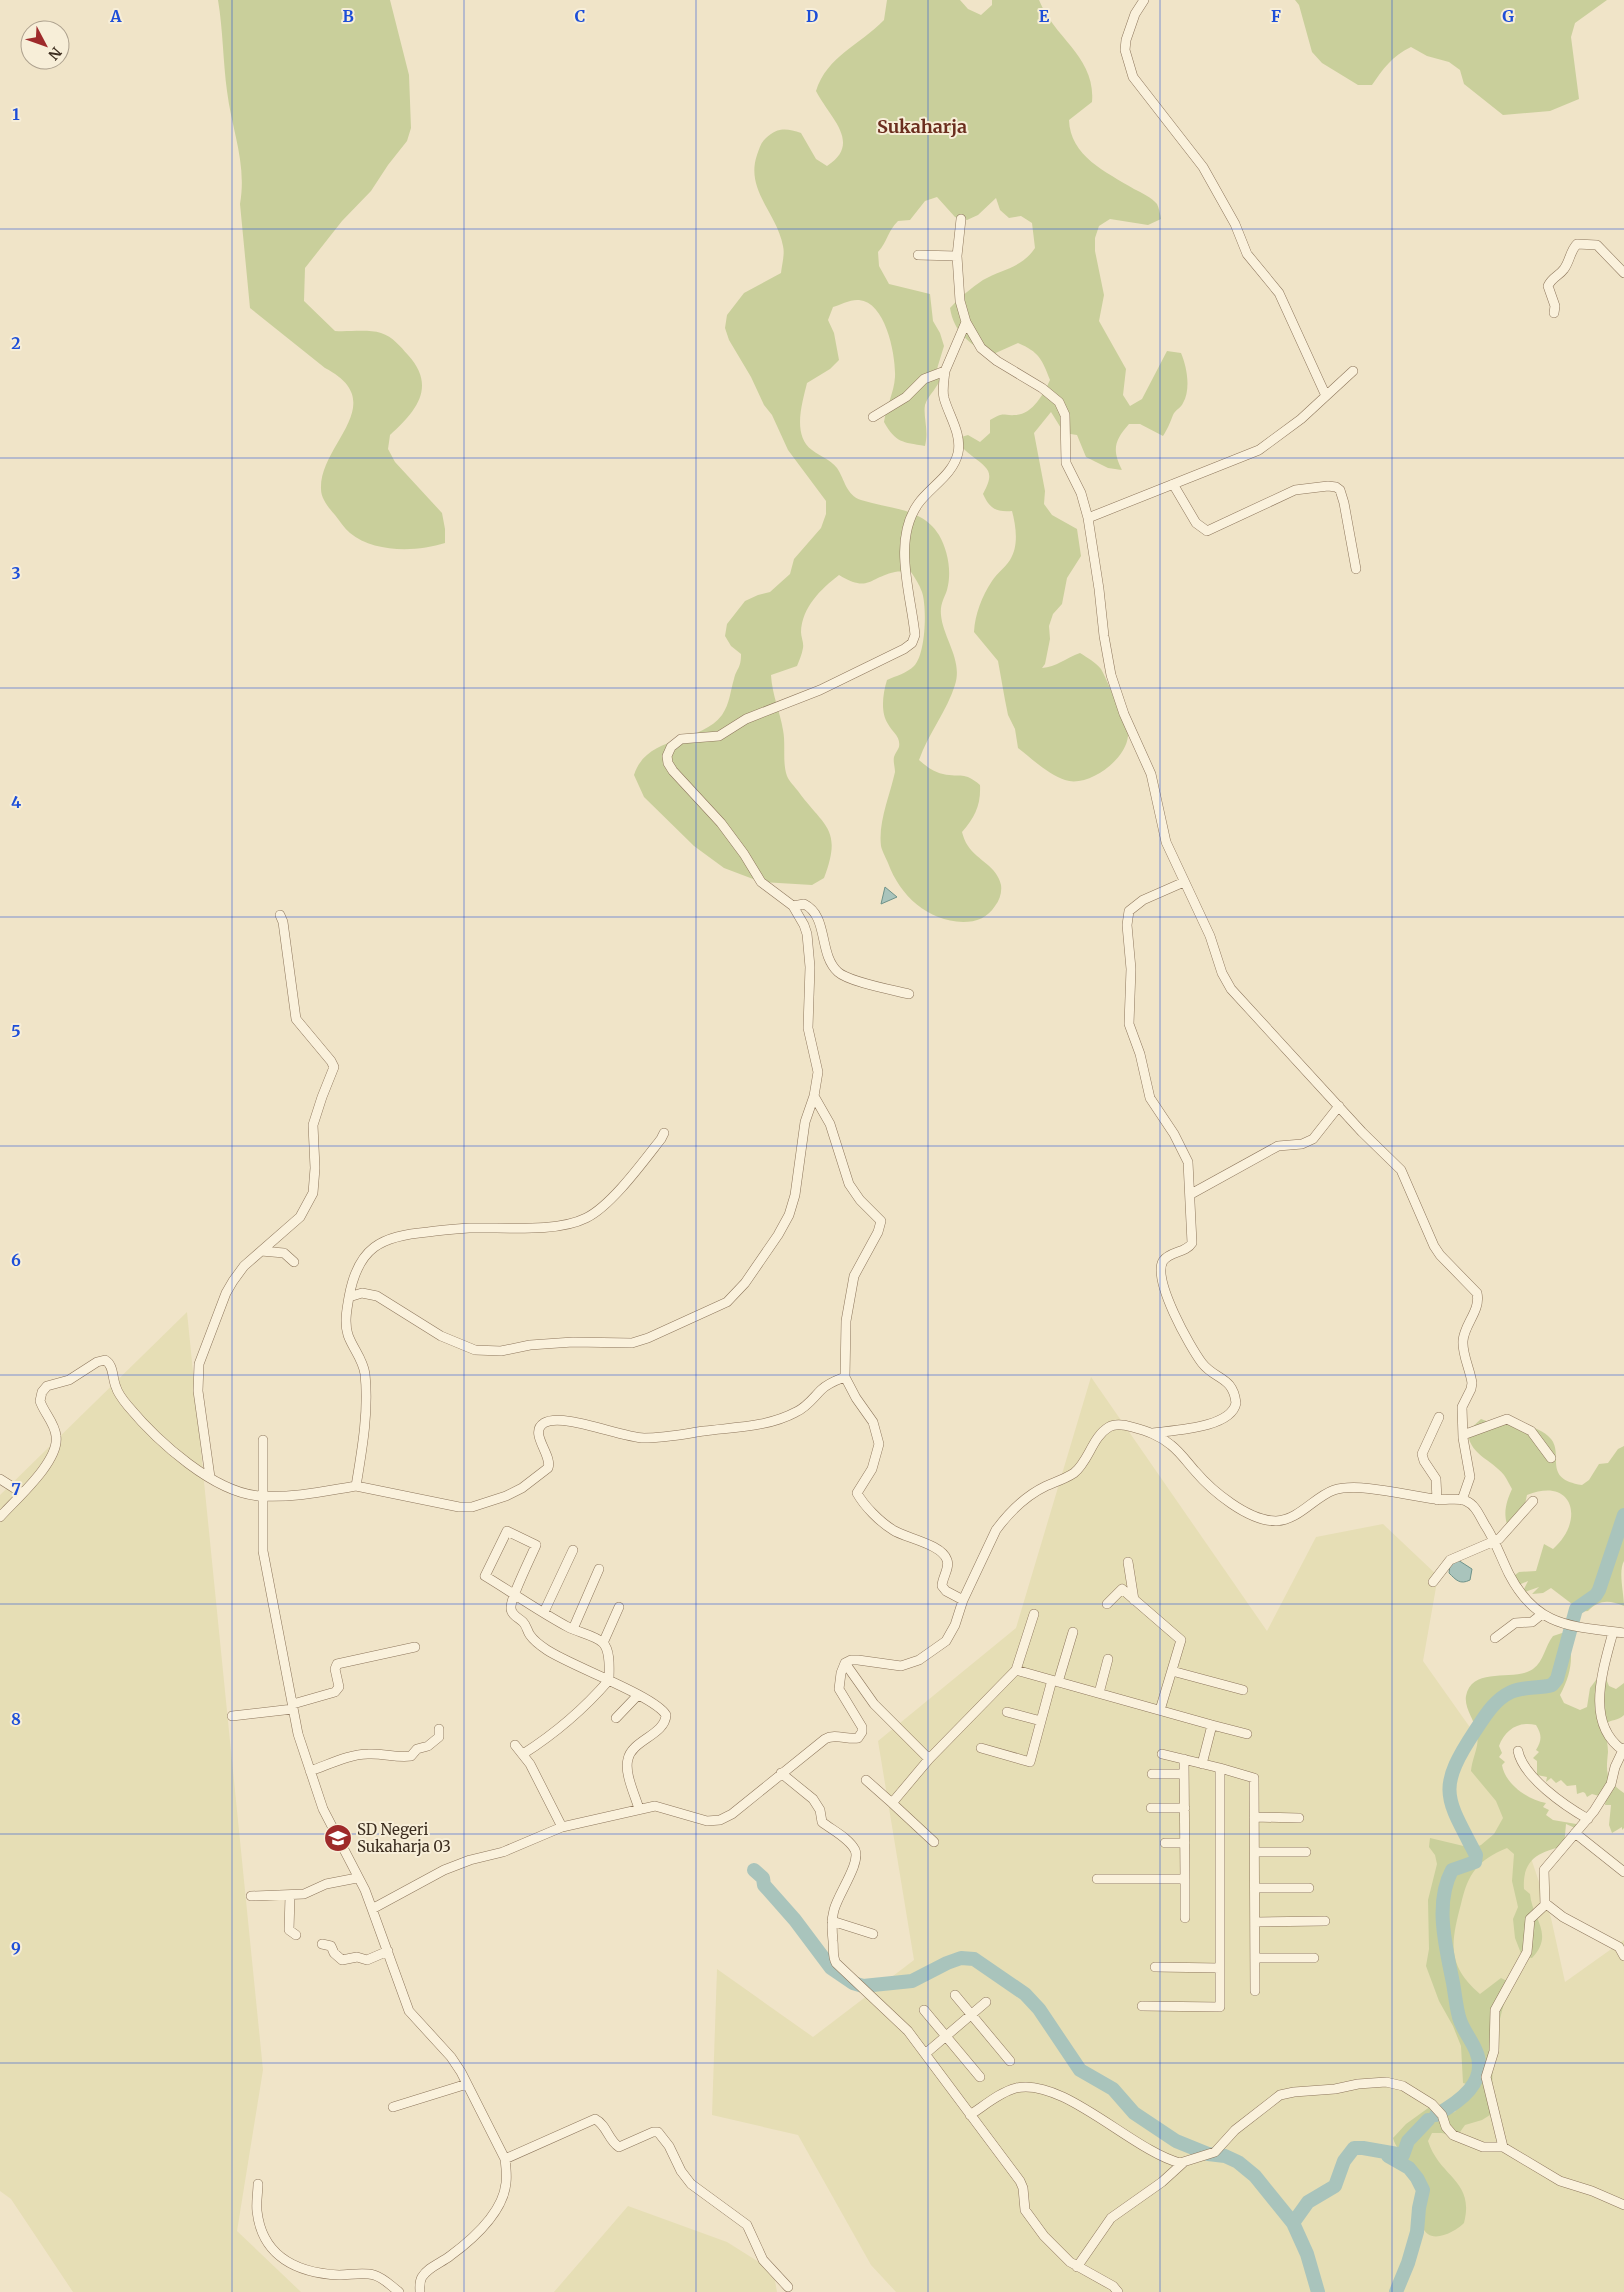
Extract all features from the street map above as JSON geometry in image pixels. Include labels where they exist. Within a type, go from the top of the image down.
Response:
[{"type":"street","points":[[1144,0],[1135,14],[1126,40],[1126,50],[1133,77],[1203,167],[1235,224],[1247,254],[1262,275],[1279,293],[1326,396]]},
{"type":"street","points":[[961,219],[956,256],[960,301],[966,322],[976,341],[986,353],[1042,388],[1059,402],[1065,415],[1066,463],[1080,493],[1088,518],[1111,675],[1124,714],[1150,774],[1166,842],[1210,936],[1222,973],[1231,989],[1368,1138],[1401,1170],[1434,1246],[1440,1255],[1477,1293],[1477,1305],[1462,1343],[1472,1383],[1462,1406],[1463,1435],[1470,1477],[1462,1500]]},
{"type":"street","points":[[1554,313],[1555,306],[1548,286],[1554,276],[1563,271],[1573,248],[1577,244],[1597,245],[1624,273]]},
{"type":"street","points":[[918,255],[956,256]]},
{"type":"street","points":[[349,1297],[362,1293],[377,1296],[453,1342],[483,1351],[573,1342],[623,1344],[648,1338],[727,1302],[739,1290],[757,1266],[789,1215],[797,1183],[805,1122],[814,1096],[817,1063],[808,1028],[809,954],[804,925],[793,906],[761,882],[744,854],[721,823],[672,771],[668,764],[667,756],[671,747],[681,739],[719,736],[746,719],[820,690],[904,649],[912,643],[915,635],[906,564],[907,526],[918,503],[954,463],[958,449],[957,436],[944,396],[945,372],[966,322]]},
{"type":"street","points":[[1088,518],[1259,450],[1301,419],[1353,371]]},
{"type":"street","points":[[873,417],[906,398],[924,379],[945,372]]},
{"type":"street","points":[[1173,484],[1196,523],[1207,531],[1295,490],[1328,486],[1336,487],[1340,490],[1344,503],[1356,569]]},
{"type":"street","points":[[1153,1433],[1211,1424],[1228,1417],[1236,1405],[1233,1391],[1228,1382],[1207,1369],[1197,1356],[1169,1302],[1161,1278],[1161,1268],[1165,1259],[1190,1247],[1192,1243],[1189,1171],[1185,1153],[1150,1098],[1140,1054],[1131,1033],[1129,1009],[1131,975],[1127,925],[1129,911],[1143,900],[1184,882]]},
{"type":"street","points":[[793,906],[804,904],[815,914],[829,958],[833,966],[841,974],[853,980],[909,994]]},
{"type":"street","points":[[210,1477],[198,1391],[199,1364],[226,1294],[244,1266],[300,1216],[313,1193],[315,1168],[314,1126],[322,1097],[334,1067],[296,1019],[283,922],[280,915]]},
{"type":"street","points":[[814,1096],[830,1124],[849,1184],[860,1200],[882,1221],[854,1276],[846,1321],[845,1377],[856,1398],[873,1422],[879,1444],[874,1463],[857,1490],[858,1495],[892,1529],[944,1555],[948,1564],[942,1586],[952,1595],[963,1600]]},
{"type":"street","points":[[1191,1194],[1278,1146],[1308,1143],[1339,1106]]},
{"type":"street","points":[[356,1486],[361,1456],[366,1391],[364,1368],[346,1326],[346,1312],[354,1275],[364,1258],[376,1246],[394,1236],[469,1228],[538,1227],[567,1224],[586,1218],[601,1208],[616,1192],[664,1133]]},
{"type":"street","points":[[260,1251],[284,1253],[294,1262]]},
{"type":"street","points":[[0,1517],[47,1464],[55,1450],[56,1435],[54,1428],[40,1401],[43,1390],[47,1386],[76,1377],[102,1360],[108,1360],[111,1364],[116,1388],[129,1408],[179,1456],[210,1477],[234,1490],[262,1496],[311,1494],[356,1486],[459,1507],[481,1505],[522,1488],[548,1468],[549,1460],[539,1435],[540,1428],[546,1422],[555,1420],[577,1422],[640,1438],[676,1436],[758,1425],[782,1419],[799,1411],[829,1384],[845,1377]]},
{"type":"street","points":[[1437,1500],[1436,1479],[1424,1461],[1422,1454],[1439,1417]]},
{"type":"street","points":[[1463,1435],[1507,1420],[1531,1432],[1551,1458]]},
{"type":"street","points":[[372,1908],[444,1870],[470,1860],[503,1852],[562,1827],[655,1806],[699,1819],[720,1820],[732,1814],[827,1737],[858,1738],[862,1730],[839,1689],[841,1670],[845,1663],[850,1660],[858,1660],[901,1666],[919,1660],[946,1641],[956,1625],[963,1600],[996,1530],[1016,1506],[1039,1490],[1073,1473],[1080,1467],[1097,1439],[1110,1426],[1127,1425],[1153,1433],[1173,1446],[1203,1480],[1231,1503],[1265,1519],[1278,1521],[1289,1518],[1329,1492],[1338,1489],[1371,1490],[1437,1500],[1462,1500],[1472,1504],[1494,1541],[1516,1585],[1526,1599],[1542,1614],[1559,1623],[1575,1627],[1624,1633]]},
{"type":"street","points":[[263,1440],[263,1551],[298,1734],[310,1771],[323,1809],[372,1908],[409,2011],[451,2057],[467,2084],[505,2159],[506,2183],[495,2211],[469,2240],[425,2273],[421,2279],[420,2292]]},
{"type":"street","points":[[0,1479],[22,1492]]},
{"type":"street","points":[[1433,1582],[1450,1560],[1494,1541],[1503,1535],[1532,1500]]},
{"type":"street","points":[[523,1754],[566,1725],[588,1705],[610,1680],[608,1652],[603,1643],[573,1629],[515,1595],[485,1576],[508,1531],[536,1545],[515,1595],[510,1608],[512,1613],[524,1622],[531,1637],[561,1658],[610,1680],[638,1695],[661,1709],[666,1719],[631,1752],[628,1758],[629,1772],[639,1809]]},
{"type":"street","points":[[544,1612],[573,1550]]},
{"type":"street","points":[[1128,1562],[1134,1600]]},
{"type":"street","points":[[573,1629],[599,1568]]},
{"type":"street","points":[[1107,1604],[1122,1589],[1181,1640],[1160,1710]]},
{"type":"street","points":[[603,1643],[618,1607]]},
{"type":"street","points":[[892,1803],[929,1759],[1016,1670],[1034,1614]]},
{"type":"street","points":[[1495,1638],[1517,1622],[1532,1622],[1542,1614]]},
{"type":"street","points":[[981,1748],[1030,1762],[1041,1722],[1073,1632]]},
{"type":"street","points":[[1504,2147],[1486,2080],[1494,2051],[1495,2010],[1527,1952],[1530,1919],[1545,1903],[1544,1870],[1588,1819],[1611,1784],[1624,1749],[1616,1745],[1607,1734],[1598,1699],[1613,1632]]},
{"type":"street","points":[[232,1716],[293,1706],[336,1692],[339,1687],[335,1669],[338,1664],[415,1647]]},
{"type":"street","points":[[1099,1693],[1108,1659]]},
{"type":"street","points":[[845,1663],[874,1704],[929,1759]]},
{"type":"street","points":[[1016,1670],[1247,1734]]},
{"type":"street","points":[[1172,1671],[1243,1690]]},
{"type":"street","points":[[616,1718],[638,1695]]},
{"type":"street","points":[[1007,1712],[1041,1722]]},
{"type":"street","points":[[1202,1764],[1212,1725]]},
{"type":"street","points":[[310,1771],[365,1754],[382,1754],[399,1758],[411,1756],[417,1748],[429,1746],[439,1737],[439,1729]]},
{"type":"street","points":[[515,1745],[523,1754],[562,1827]]},
{"type":"street","points":[[1518,1751],[1522,1764],[1546,1788],[1560,1801],[1588,1819]]},
{"type":"street","points":[[1162,1754],[1254,1778],[1255,1991]]},
{"type":"street","points":[[1184,1759],[1185,1918]]},
{"type":"street","points":[[1142,2006],[1220,2007],[1220,1768]]},
{"type":"street","points":[[781,1773],[813,1799],[820,1810],[822,1822],[854,1850],[857,1859],[840,1894],[832,1921],[834,1959],[898,2021],[925,2054],[1020,2181],[1023,2188],[1025,2210],[1029,2218],[1054,2247],[1078,2267],[1113,2286],[1118,2292]]},
{"type":"street","points":[[1152,1774],[1184,1774]]},
{"type":"street","points":[[866,1780],[934,1842]]},
{"type":"street","points":[[1150,1808],[1184,1808]]},
{"type":"street","points":[[1254,1817],[1299,1818]]},
{"type":"street","points":[[1575,1833],[1624,1872]]},
{"type":"street","points":[[1164,1843],[1185,1843]]},
{"type":"street","points":[[1254,1852],[1306,1852]]},
{"type":"street","points":[[250,1896],[304,1894],[326,1884],[358,1878]]},
{"type":"street","points":[[1097,1879],[1185,1878]]},
{"type":"street","points":[[1255,1888],[1309,1888]]},
{"type":"street","points":[[290,1896],[289,1930],[296,1935]]},
{"type":"street","points":[[1545,1903],[1563,1917],[1619,1946],[1624,1956]]},
{"type":"street","points":[[832,1921],[874,1934]]},
{"type":"street","points":[[1255,1922],[1325,1921]]},
{"type":"street","points":[[322,1944],[331,1946],[334,1953],[342,1960],[357,1956],[367,1960],[388,1951]]},
{"type":"street","points":[[1255,1958],[1314,1958]]},
{"type":"street","points":[[1155,1967],[1220,1968]]},
{"type":"street","points":[[955,1995],[972,2013],[1010,2061]]},
{"type":"street","points":[[925,2054],[986,2002]]},
{"type":"street","points":[[924,2010],[980,2077]]},
{"type":"street","points":[[970,2115],[1012,2089],[1033,2087],[1070,2101],[1159,2154],[1176,2162],[1184,2162],[1213,2153],[1248,2119],[1280,2095],[1335,2089],[1358,2084],[1391,2082],[1411,2090],[1432,2104],[1441,2114],[1446,2128],[1453,2135],[1483,2147],[1504,2147],[1560,2181],[1592,2191],[1624,2205]]},
{"type":"street","points":[[393,2107],[467,2084]]},
{"type":"street","points":[[505,2159],[595,2119],[602,2124],[614,2144],[619,2147],[653,2132],[658,2132],[669,2146],[681,2171],[691,2184],[747,2225],[763,2260],[788,2287]]},
{"type":"street","points":[[1078,2267],[1112,2218],[1162,2182],[1184,2162]]},
{"type":"street","points":[[258,2184],[257,2211],[264,2233],[276,2250],[288,2262],[302,2270],[313,2272],[376,2276],[399,2292]]},
{"type":"shaded area","points":[[187,1312],[263,2070],[237,2231],[301,2292],[73,2292],[11,2199],[0,2191],[0,1495]]},
{"type":"shaded area","points":[[1091,1377],[1267,1631],[1316,1537],[1383,1524],[1438,1576],[1423,1661],[1503,1774],[1551,1918],[1565,1982],[1624,1940],[1624,2292],[896,2292],[871,2265],[798,2135],[712,2115],[717,1969],[813,2037],[914,1960],[878,1741],[1016,1628]]},
{"type":"shaded area","points":[[628,2206],[727,2242],[765,2266],[774,2275],[777,2292],[554,2292]]},
{"type":"green space","points":[[218,0],[390,0],[409,75],[411,128],[407,141],[371,191],[342,221],[305,268],[304,301],[335,331],[370,331],[389,337],[402,348],[417,367],[422,388],[420,398],[408,417],[390,435],[388,449],[395,462],[442,513],[445,543],[422,548],[396,549],[360,540],[348,531],[322,496],[323,472],[353,410],[352,395],[344,381],[250,308],[240,204],[242,175],[229,106]]},
{"type":"green space","points":[[887,0],[960,0],[968,9],[981,15],[992,5],[992,0],[1039,0],[1054,26],[1073,48],[1088,72],[1092,102],[1069,120],[1071,133],[1076,144],[1091,162],[1152,199],[1157,204],[1160,213],[1161,219],[1148,225],[1110,219],[1099,226],[1095,238],[1095,251],[1104,295],[1099,321],[1126,369],[1123,395],[1130,406],[1142,399],[1167,351],[1181,353],[1187,378],[1187,391],[1182,405],[1174,413],[1163,436],[1140,424],[1129,424],[1124,430],[1116,446],[1117,457],[1122,470],[1108,468],[1086,457],[1077,435],[1064,433],[1051,412],[1034,433],[1045,491],[1044,504],[1052,515],[1077,529],[1081,556],[1067,578],[1062,604],[1053,614],[1049,626],[1050,639],[1045,664],[1042,668],[1080,653],[1094,662],[1101,669],[1107,681],[1128,736],[1121,754],[1104,770],[1084,780],[1065,780],[1046,770],[1018,748],[1015,729],[1008,715],[998,661],[974,632],[977,612],[985,593],[994,578],[1008,563],[1015,549],[1015,529],[1012,511],[1002,511],[994,508],[988,503],[983,494],[989,481],[986,468],[955,439],[968,435],[980,442],[990,433],[990,420],[1001,415],[1016,415],[1028,411],[1041,397],[1050,380],[1039,357],[1018,343],[989,356],[975,346],[955,324],[950,308],[983,280],[1018,264],[1030,255],[1035,248],[1032,223],[1021,216],[1009,218],[1000,210],[996,198],[978,215],[967,220],[955,217],[937,197],[925,201],[910,220],[898,221],[878,252],[879,266],[889,284],[930,294],[933,321],[940,333],[944,346],[936,372],[941,376],[940,380],[925,405],[925,446],[911,444],[896,438],[884,422],[892,394],[895,368],[891,344],[883,320],[868,303],[859,300],[849,301],[833,307],[828,320],[834,333],[839,360],[830,369],[807,383],[800,419],[802,436],[812,450],[837,468],[852,495],[871,503],[904,510],[923,519],[939,535],[947,555],[949,576],[941,615],[955,658],[957,676],[952,695],[919,760],[936,772],[966,776],[980,785],[976,810],[962,832],[966,843],[972,851],[996,873],[1001,890],[998,901],[989,914],[981,919],[968,922],[950,921],[938,917],[927,912],[917,904],[908,896],[893,875],[881,846],[881,828],[895,772],[894,757],[899,747],[897,737],[885,719],[884,691],[887,680],[908,671],[914,666],[918,660],[923,641],[924,599],[911,572],[895,572],[863,584],[839,575],[819,593],[805,615],[801,632],[803,648],[797,666],[771,675],[783,730],[787,776],[823,821],[831,838],[832,848],[824,878],[812,885],[761,882],[724,868],[694,846],[644,797],[634,775],[641,762],[650,753],[661,746],[712,725],[725,711],[741,659],[741,654],[731,646],[725,636],[727,624],[745,601],[770,592],[790,574],[794,559],[821,528],[826,514],[826,501],[788,450],[772,415],[764,405],[751,377],[729,340],[725,328],[727,315],[744,293],[781,273],[784,256],[780,234],[758,190],[755,179],[754,168],[760,146],[770,134],[778,130],[791,130],[801,133],[816,159],[827,166],[837,157],[842,148],[843,139],[835,120],[816,91],[821,79],[836,60],[884,20]]},
{"type":"green space","points":[[1295,0],[1607,0],[1575,23],[1571,37],[1579,99],[1550,111],[1503,115],[1464,84],[1460,70],[1449,62],[1427,56],[1411,47],[1393,59],[1372,85],[1358,85],[1322,63],[1312,52],[1299,5]]},
{"type":"green space","points":[[1481,1419],[1490,1422],[1536,1428],[1544,1433],[1551,1439],[1554,1445],[1556,1466],[1562,1478],[1582,1485],[1589,1480],[1599,1464],[1608,1463],[1618,1449],[1624,1446],[1624,1561],[1621,1576],[1624,1606],[1605,1602],[1596,1604],[1588,1611],[1578,1612],[1572,1604],[1551,1588],[1543,1593],[1532,1594],[1539,1587],[1522,1593],[1528,1581],[1514,1587],[1511,1578],[1519,1572],[1536,1571],[1544,1544],[1553,1549],[1563,1538],[1569,1526],[1570,1504],[1564,1496],[1555,1491],[1543,1491],[1527,1495],[1523,1513],[1507,1524],[1506,1506],[1512,1489],[1499,1469],[1476,1451],[1469,1439],[1468,1431]]},
{"type":"green space","points":[[1562,1633],[1568,1635],[1571,1651],[1569,1673],[1560,1695],[1564,1703],[1580,1710],[1587,1707],[1590,1688],[1596,1680],[1606,1679],[1609,1686],[1616,1689],[1624,1683],[1624,1715],[1608,1722],[1606,1728],[1607,1771],[1613,1784],[1624,1793],[1624,1828],[1622,1830],[1622,1827],[1612,1833],[1609,1825],[1611,1805],[1605,1805],[1606,1798],[1592,1794],[1587,1797],[1583,1792],[1577,1794],[1576,1785],[1567,1786],[1561,1780],[1556,1783],[1551,1778],[1546,1782],[1547,1777],[1537,1775],[1537,1761],[1533,1758],[1539,1752],[1536,1750],[1540,1738],[1536,1725],[1523,1724],[1513,1728],[1505,1735],[1499,1746],[1502,1753],[1499,1757],[1505,1762],[1502,1765],[1504,1772],[1512,1785],[1525,1795],[1546,1803],[1543,1807],[1549,1810],[1546,1815],[1553,1820],[1582,1825],[1575,1828],[1566,1824],[1564,1846],[1540,1854],[1529,1864],[1526,1870],[1524,1889],[1530,1894],[1542,1934],[1539,1949],[1532,1958],[1522,1956],[1515,1938],[1513,1919],[1518,1907],[1512,1881],[1514,1854],[1507,1848],[1489,1857],[1476,1869],[1467,1884],[1455,1930],[1454,1952],[1456,1963],[1461,1973],[1480,1994],[1501,1978],[1509,1982],[1494,2047],[1490,2115],[1482,2120],[1465,2125],[1460,2132],[1452,2136],[1432,2133],[1428,2141],[1440,2163],[1461,2188],[1465,2197],[1466,2209],[1464,2223],[1460,2227],[1442,2236],[1430,2235],[1425,2232],[1422,2225],[1426,2198],[1423,2178],[1411,2163],[1405,2160],[1393,2138],[1406,2124],[1431,2106],[1434,2116],[1455,2112],[1459,2103],[1474,2086],[1463,2083],[1461,2046],[1453,2026],[1439,2001],[1426,1966],[1429,1949],[1428,1900],[1437,1864],[1435,1855],[1429,1847],[1430,1838],[1472,1848],[1481,1845],[1494,1834],[1503,1818],[1496,1801],[1471,1771],[1478,1738],[1467,1705],[1466,1696],[1470,1686],[1485,1677],[1525,1673],[1533,1669],[1540,1662],[1553,1636]]},
{"type":"water","points":[[885,887],[897,897],[881,904]]},
{"type":"water","points":[[1458,1560],[1472,1569],[1470,1580],[1461,1582],[1449,1573],[1450,1565]]},
{"type":"waterway","points":[[1436,2115],[1454,2104],[1470,2090],[1478,2072],[1479,2062],[1476,2051],[1460,2021],[1443,1926],[1444,1897],[1452,1870],[1475,1862],[1476,1855],[1452,1806],[1450,1781],[1454,1767],[1482,1720],[1500,1699],[1516,1690],[1552,1685],[1557,1679],[1576,1609],[1596,1595],[1599,1590],[1624,1515]]},
{"type":"waterway","points":[[754,1870],[763,1878],[764,1885],[795,1920],[831,1968],[853,1983],[863,1986],[912,1981],[961,1958],[974,1959],[1025,1994],[1039,2009],[1080,2070],[1113,2089],[1134,2113],[1176,2141],[1208,2154],[1225,2156],[1238,2162],[1255,2176],[1293,2223],[1307,2254],[1318,2292]]},
{"type":"waterway","points":[[1293,2223],[1308,2202],[1335,2186],[1344,2161],[1354,2148],[1403,2155],[1408,2141],[1428,2120]]},
{"type":"waterway","points":[[1388,2156],[1409,2168],[1423,2190],[1417,2232],[1408,2263],[1396,2292]]},
{"type":"place","name":"SD Negeri Sukaharja 03","points":[[338,1838]]},
{"type":"district","name":"Sukaharja","points":[[922,126]]}]
